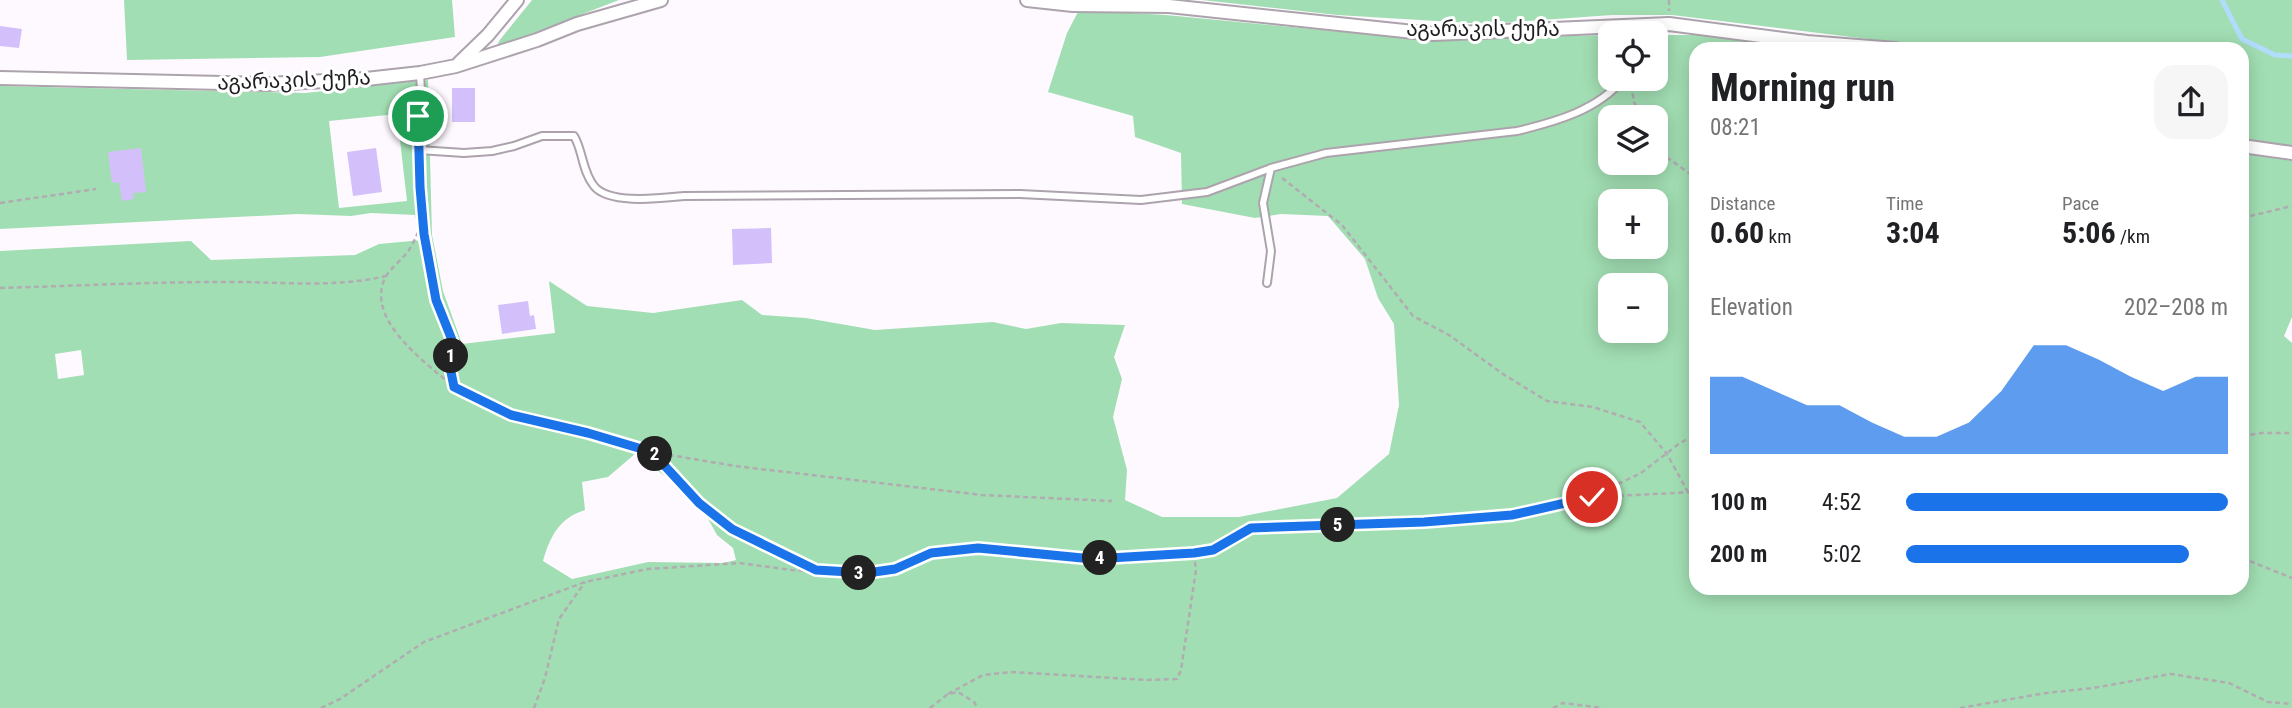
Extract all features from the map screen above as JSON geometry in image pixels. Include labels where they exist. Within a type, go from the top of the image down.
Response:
[{"type":"street","points":[[456,66],[488,35],[517,0]]},
{"type":"street","name":"აგარაკის ქუჩა","points":[[0,78],[267,84],[353,80],[456,66],[577,24],[661,0]]},
{"type":"street","name":"აგარაკის ქუჩა","points":[[1027,0],[1073,5],[1168,6],[1433,34],[1598,30]]},
{"type":"street","name":"აგარაკის ქუჩა","points":[[1668,24],[1807,42]]},
{"type":"street","points":[[2249,147],[2292,153]]},
{"type":"lane","points":[[420,72],[420,187]]},
{"type":"lane","points":[[419,150],[464,153],[492,151],[542,136],[573,136],[580,146],[585,168],[595,187],[607,195],[645,199],[697,196],[1020,194],[1141,200],[1207,192],[1270,168],[1326,153],[1517,131],[1539,126],[1590,107],[1611,91]]},
{"type":"lane","points":[[1267,283],[1271,251],[1264,203],[1270,168]]},
{"type":"path","points":[[1668,158],[1689,173]]},
{"type":"path","points":[[321,708],[340,699],[424,642],[586,582],[648,569],[739,563],[792,570],[867,573],[895,569],[931,553],[978,548],[1093,559],[1194,553],[1213,550],[1251,528],[1424,522],[1512,515],[1592,497],[1688,492],[1667,454],[1640,422],[1593,407],[1547,401],[1503,374],[1449,335],[1413,316],[1342,225],[1270,168]]},
{"type":"path","points":[[420,187],[436,300],[452,340],[453,349],[449,362],[454,387]]},
{"type":"path","points":[[0,203],[96,189]]},
{"type":"path","points":[[2249,216],[2292,206]]},
{"type":"path","points":[[424,221],[409,251],[386,276],[381,290],[385,313],[395,333],[454,387],[511,415],[588,433],[652,452],[735,466],[982,495],[1112,501]]},
{"type":"path","points":[[0,288],[222,282],[294,285],[363,281],[386,276]]},
{"type":"path","points":[[2249,435],[2292,433]]},
{"type":"path","points":[[1592,497],[1641,473],[1689,440]]},
{"type":"path","points":[[652,452],[699,503],[732,529],[816,570]]},
{"type":"path","points":[[930,708],[948,694],[983,676],[1012,672],[1147,680],[1177,679],[1181,670],[1196,570],[1194,553]]},
{"type":"path","points":[[2249,561],[2292,578]]},
{"type":"path","points":[[534,708],[545,678],[559,619],[586,582]]},
{"type":"path","points":[[1961,708],[2171,674],[2229,683],[2268,702],[2292,704]]},
{"type":"path","points":[[948,694],[958,692],[974,702],[978,708]]},
{"type":"path","points":[[1553,708],[1563,703],[1603,708]]},
{"type":"green space","points":[[124,0],[452,0],[455,37],[320,57],[127,60]]},
{"type":"green space","points":[[532,0],[619,0],[497,47]]},
{"type":"green space","points":[[1202,0],[2292,0],[2292,147],[2249,140],[2249,42],[1893,42],[1672,15],[1612,15],[1486,24],[1337,15]]},
{"type":"green space","points":[[1079,10],[1166,15],[1427,40],[1598,35],[1598,91],[1668,91],[1668,35],[1715,35],[1754,42],[1689,42],[1689,595],[2249,595],[2249,153],[2292,161],[2292,317],[2284,336],[2292,343],[2292,708],[0,708],[0,251],[191,241],[211,260],[355,255],[379,244],[422,240],[415,215],[371,213],[351,216],[298,214],[0,229],[0,86],[305,93],[428,80],[432,235],[443,291],[462,344],[555,333],[549,281],[587,306],[653,313],[742,300],[762,315],[806,318],[875,330],[993,322],[1026,329],[1061,323],[1125,325],[1114,357],[1122,379],[1113,417],[1127,470],[1125,500],[1162,517],[1239,517],[1337,498],[1389,454],[1399,405],[1394,324],[1378,298],[1365,259],[1328,216],[1281,214],[1255,218],[1182,204],[1181,153],[1135,137],[1133,116],[1048,92],[1067,33]],"holes":[[[397,114],[407,201],[339,208],[329,121]],[[81,350],[84,375],[58,379],[55,354]],[[636,453],[688,495],[707,517],[717,535],[733,548],[736,560],[723,563],[648,562],[572,579],[543,561],[549,544],[562,523],[585,510],[582,482],[608,477]]]},
{"type":"building","points":[[0,26],[22,29],[19,48],[0,46]]},
{"type":"building","points":[[452,88],[475,88],[475,122],[452,122]]},
{"type":"building","points":[[141,148],[146,192],[133,193],[134,199],[122,201],[119,182],[112,183],[108,152]]},
{"type":"building","points":[[376,148],[382,192],[353,196],[347,152]]},
{"type":"building","points":[[771,228],[772,263],[733,265],[732,229]]},
{"type":"building","points":[[528,301],[530,316],[534,315],[536,329],[502,334],[498,305]]},
{"type":"waterway","points":[[2222,0],[2242,39],[2248,42]]},
{"type":"waterway","points":[[2249,42],[2275,55],[2292,56]]},
{"type":"route","points":[[418,116],[424,234],[436,300],[452,340],[453,349],[449,362],[454,387],[511,415],[588,433],[652,452],[699,503],[732,529],[816,570],[867,573],[895,569],[931,553],[978,548],[1093,559],[1194,553],[1213,550],[1251,528],[1424,522],[1512,515],[1592,497]]}]
